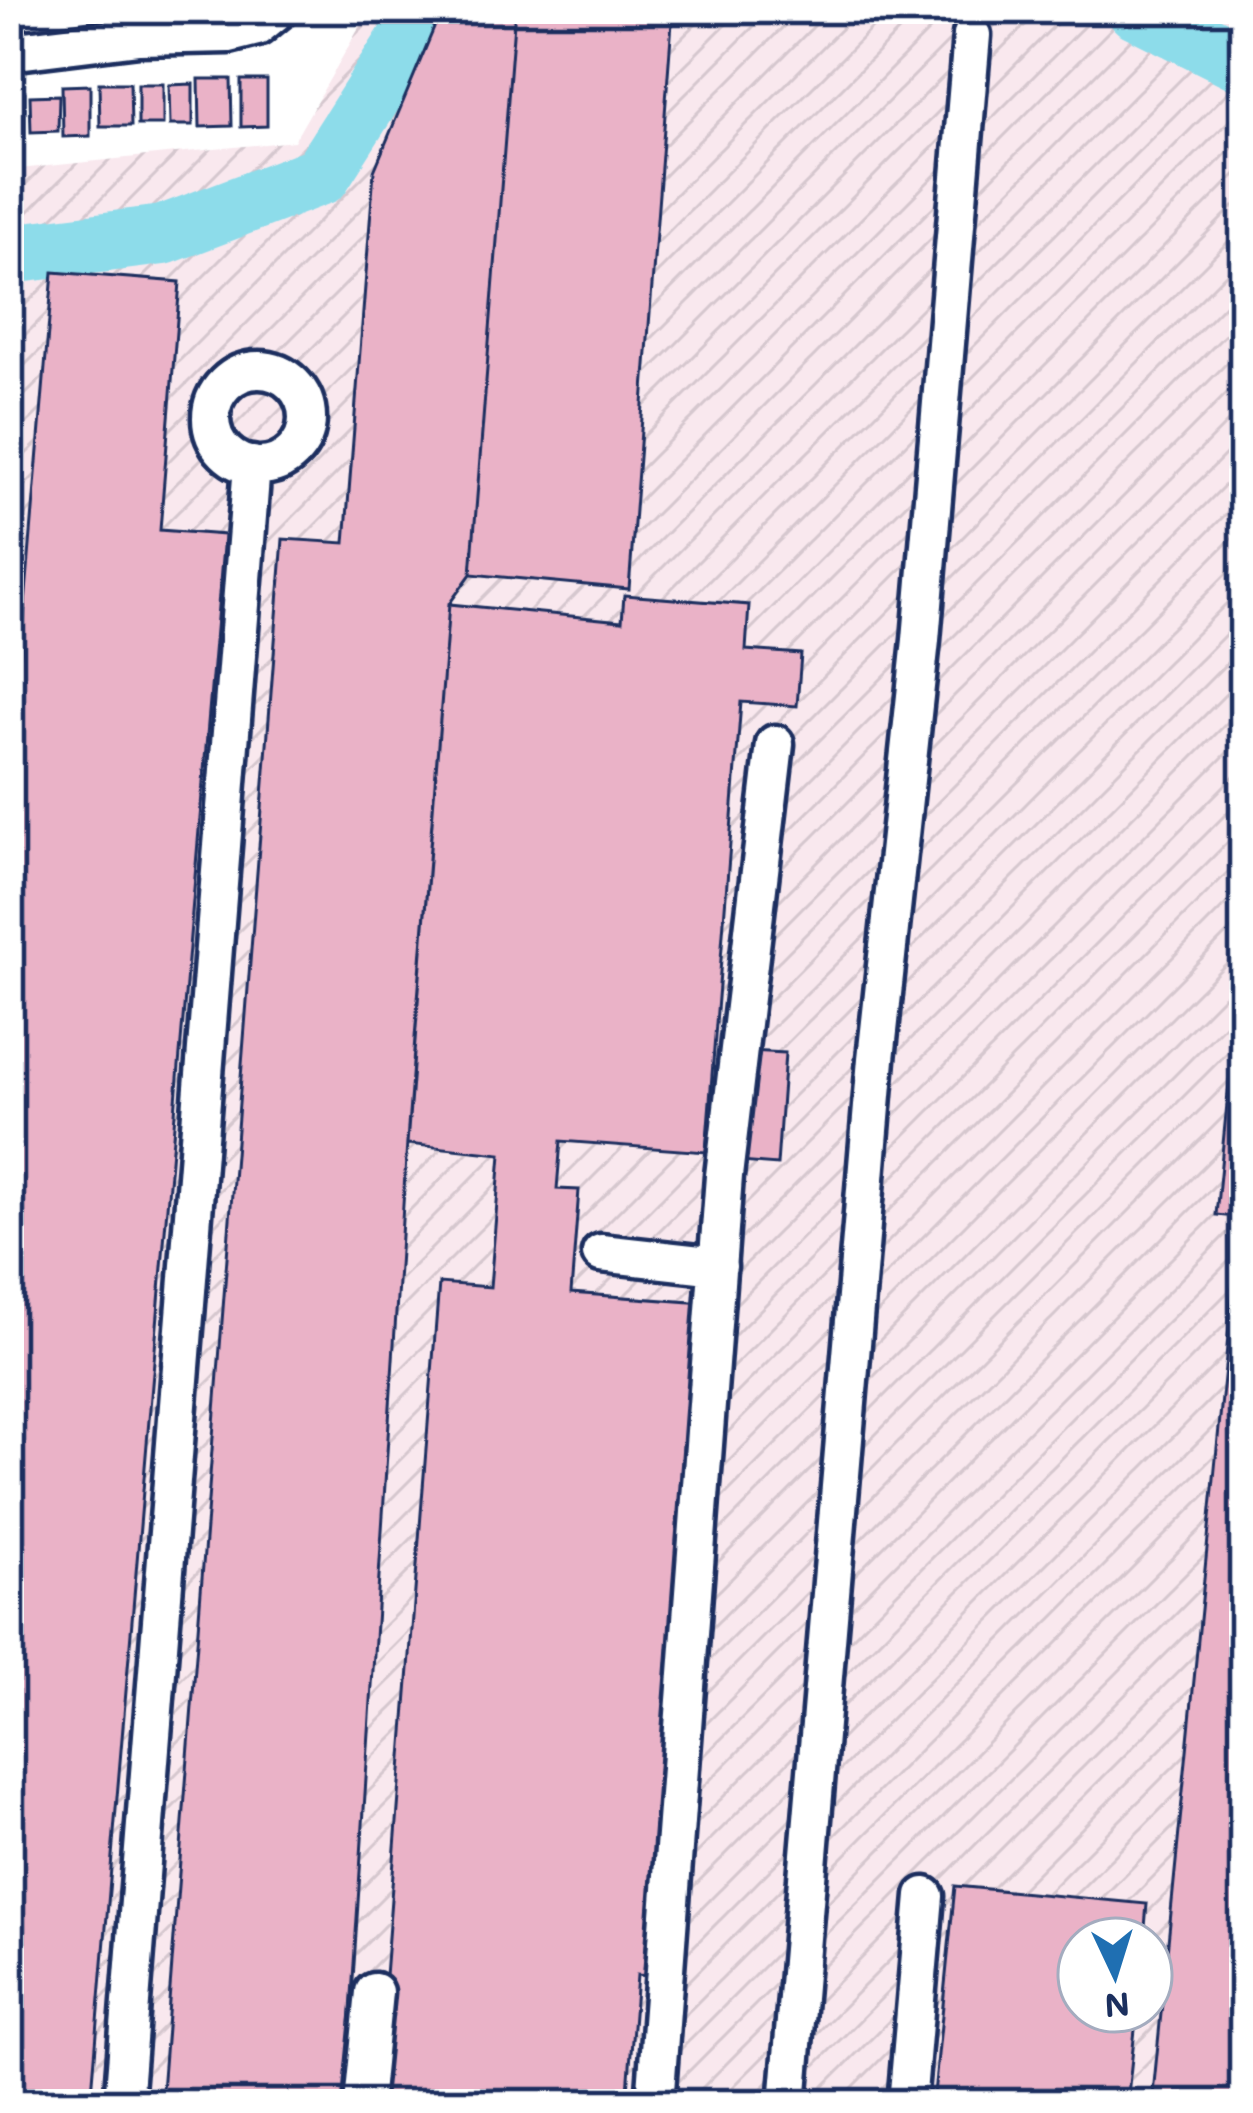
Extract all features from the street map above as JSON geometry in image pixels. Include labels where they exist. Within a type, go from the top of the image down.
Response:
[{"type":"street","points":[[9,52],[139,36],[229,34],[257,27],[279,9]]},
{"type":"street","points":[[788,2104],[876,1059],[921,640],[972,35]]},
{"type":"street","points":[[124,2104],[252,465]]},
{"type":"street","points":[[656,2104],[724,1176],[775,744]]},
{"type":"street","points":[[601,1253],[718,1266]]},
{"type":"street","points":[[907,2104],[925,1896]]},
{"type":"street","points":[[363,2104],[374,1993]]},
{"type":"shaded area","points":[[370,9],[1244,9],[1244,2104],[9,2104],[9,170],[294,141]]},
{"type":"building","points":[[442,9],[515,9],[471,574],[449,604],[408,1127],[345,2104],[161,2104],[283,539],[345,543],[374,171]]},
{"type":"building","points":[[515,9],[673,9],[629,589],[471,574]]},
{"type":"building","points":[[199,79],[231,79],[232,126],[200,127]]},
{"type":"building","points":[[241,80],[267,80],[267,126],[241,127]]},
{"type":"building","points":[[99,83],[130,83],[131,126],[100,126]]},
{"type":"building","points":[[138,84],[163,84],[163,125],[138,125]]},
{"type":"building","points":[[193,84],[193,125],[170,125],[169,85]]},
{"type":"building","points":[[90,85],[90,136],[63,137],[62,86]]},
{"type":"building","points":[[9,92],[25,92],[25,137],[9,137]]},
{"type":"building","points":[[59,95],[58,131],[31,132],[30,96]]},
{"type":"building","points":[[53,272],[180,282],[160,530],[224,535],[91,2104],[9,2104],[9,795]]},
{"type":"building","points":[[624,595],[749,605],[746,650],[801,654],[797,706],[741,702],[706,1152],[561,1141],[557,1189],[579,1190],[571,1293],[704,1303],[651,1976],[637,1975],[627,2104],[375,2104],[439,1283],[490,1287],[501,1154],[407,1144],[449,604],[622,621]]},
{"type":"building","points":[[9,692],[18,693],[13,753],[9,752]]},
{"type":"building","points":[[1244,932],[1244,1218],[1216,1215]]},
{"type":"building","points":[[749,1051],[785,1053],[777,1165],[740,1162]]},
{"type":"building","points":[[1236,1256],[1244,1256],[1244,2104],[1152,2104],[1159,2035],[1175,2035],[1175,1915],[1171,1915]]},
{"type":"building","points":[[955,1886],[1147,1904],[1146,1915],[1055,1915],[1055,2035],[1134,2035],[1127,2104],[933,2104]]},
{"type":"waterway","points":[[9,254],[163,235],[321,175],[427,9]]},
{"type":"waterway","points":[[1136,9],[1244,63]]}]
